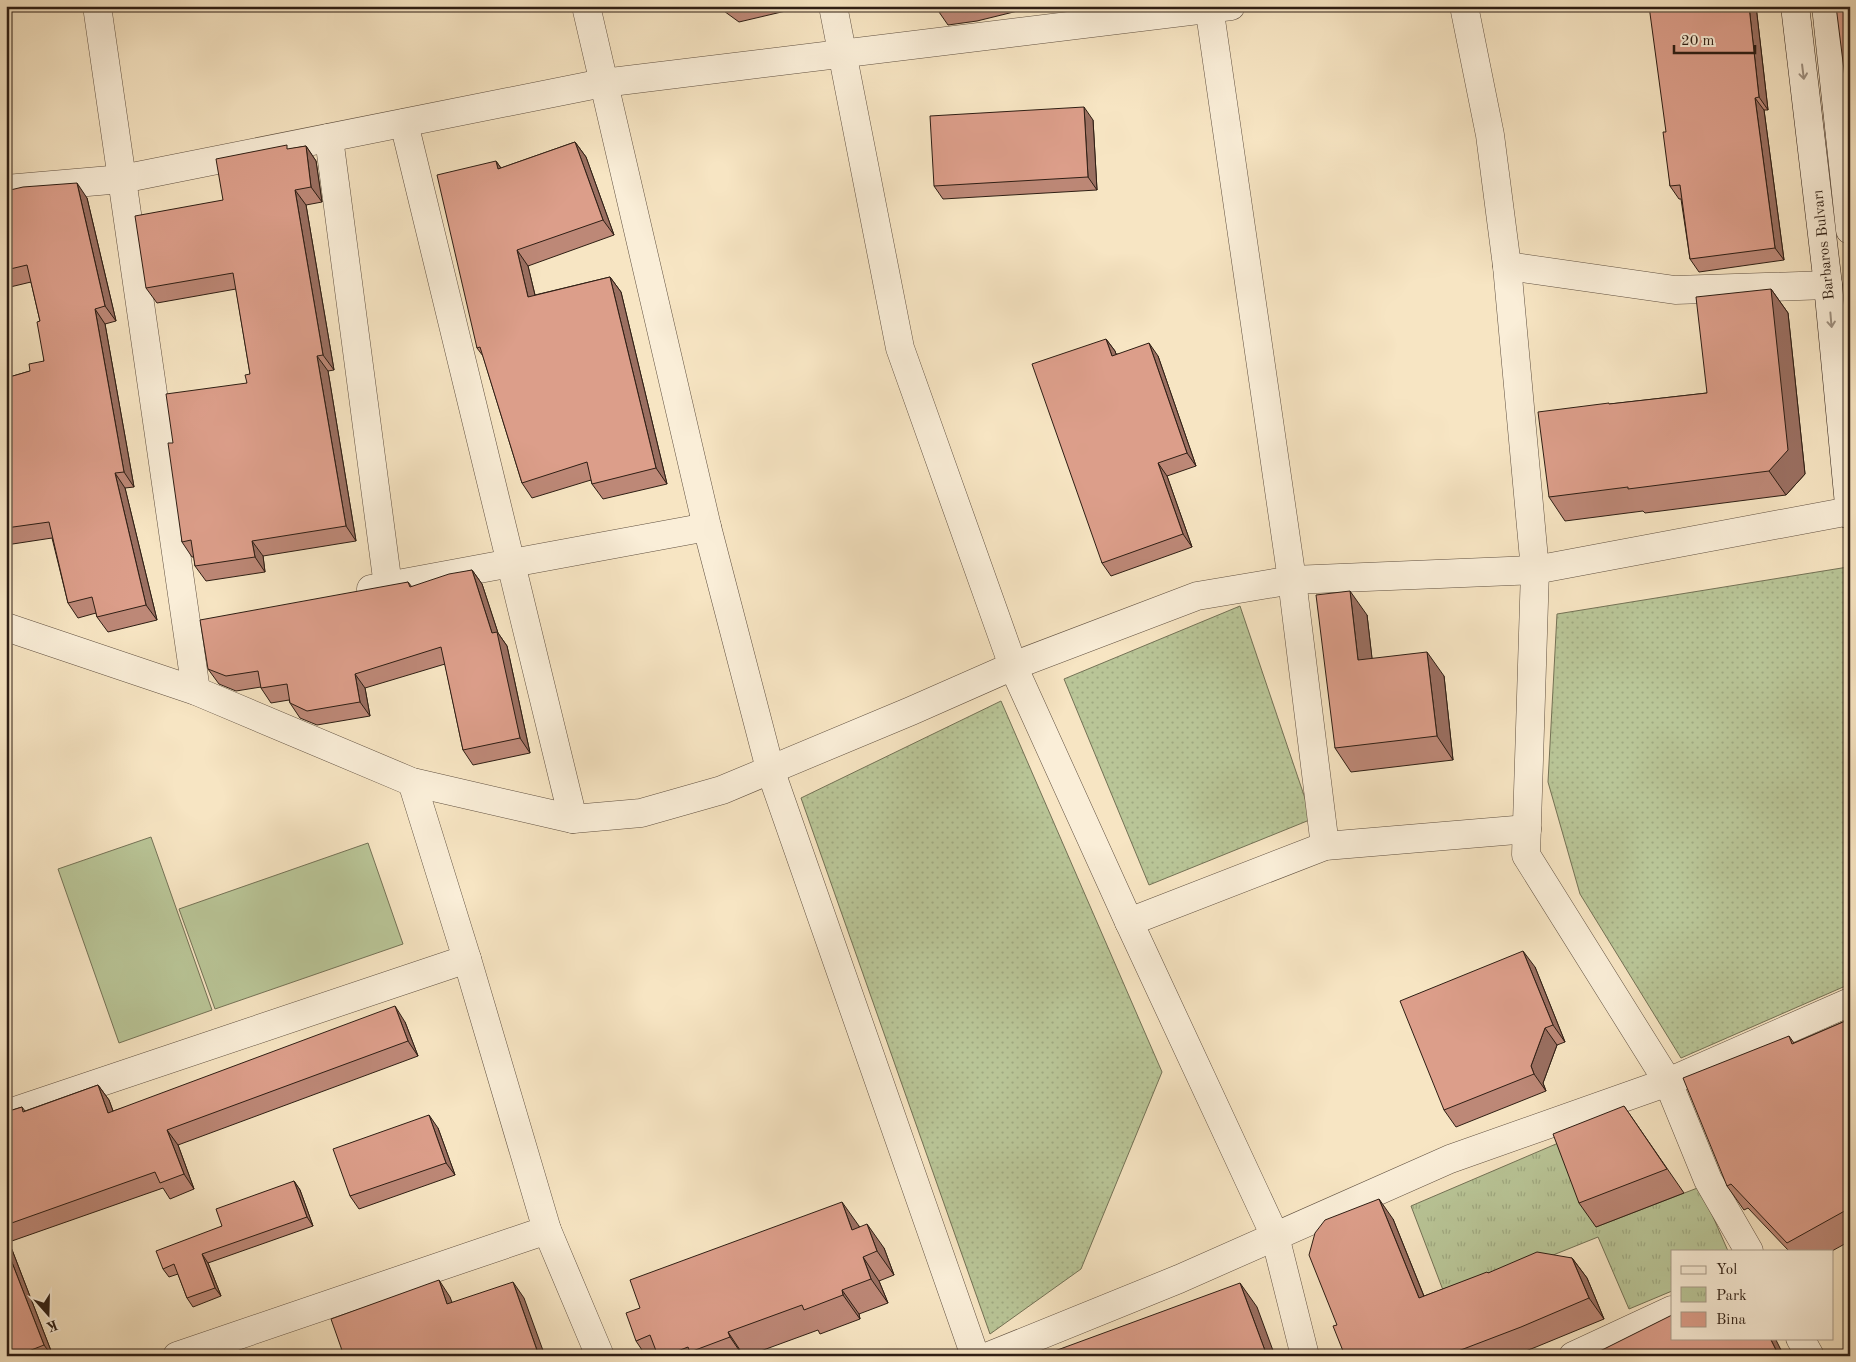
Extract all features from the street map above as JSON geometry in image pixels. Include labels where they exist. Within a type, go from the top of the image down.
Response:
[{"type":"street","points":[[97,6],[196,691]]},
{"type":"street","points":[[586,6],[707,527],[770,768],[975,1356]]},
{"type":"street","points":[[833,6],[900,348],[1013,666],[1129,922],[1275,1236],[1305,1356]]},
{"type":"street","points":[[1464,6],[1490,135],[1507,266],[1535,570],[1526,855],[1668,1082],[1708,1180],[1748,1250]]},
{"type":"street","name":"Barbaros Bulvarı","points":[[1795,6],[1828,285],[1850,512]]},
{"type":"street","name":"Barbaros Bulvarı","points":[[1826,6],[1850,230]]},
{"type":"street","points":[[6,189],[122,179],[604,84],[1217,7],[1325,846]]},
{"type":"street","points":[[404,123],[573,819]]},
{"type":"street","points":[[329,138],[388,586]]},
{"type":"street","points":[[1507,266],[1675,290],[1828,285]]},
{"type":"street","points":[[6,628],[196,691],[412,782],[573,819],[641,813],[722,790],[1013,666],[1197,596],[1292,580],[1535,570],[1850,512]]},
{"type":"street","points":[[350,593],[707,527]]},
{"type":"street","points":[[186,623],[215,618]]},
{"type":"street","points":[[412,782],[468,959],[547,1230],[600,1356]]},
{"type":"street","points":[[1129,922],[1325,846],[1527,829]]},
{"type":"street","points":[[6,1114],[468,959]]},
{"type":"street","points":[[989,1356],[1179,1279],[1450,1160],[1668,1082],[1850,1002]]},
{"type":"street","points":[[177,1356],[547,1230]]},
{"type":"street","points":[[1573,1356],[1671,1310]]},
{"type":"street","points":[[1801,1340],[1810,1356]]},
{"type":"green space","points":[[1848,567],[1850,582],[1850,984],[1681,1058],[1580,894],[1548,782],[1557,614]]},
{"type":"green space","points":[[1240,606],[1312,819],[1149,885],[1064,679]]},
{"type":"green space","points":[[1001,701],[1162,1072],[1081,1269],[990,1334],[801,798]]},
{"type":"green space","points":[[151,837],[212,1010],[119,1043],[58,869]]},
{"type":"green space","points":[[368,843],[403,944],[215,1009],[179,909]]},
{"type":"green space","points":[[1563,1141],[1596,1227],[1700,1187],[1728,1250],[1671,1250],[1671,1291],[1629,1309],[1598,1237],[1446,1298],[1411,1206]]},
{"type":"building","points":[[726,6],[741,6],[730,9]]},
{"type":"building","points":[[937,6],[977,6],[968,9],[939,12]]},
{"type":"building","points":[[1649,6],[1749,6],[1759,97],[1755,98],[1775,248],[1690,259],[1680,185],[1670,186],[1663,132],[1666,132]]},
{"type":"building","points":[[1836,6],[1850,6],[1850,131],[1845,94],[1847,94]]},
{"type":"building","points":[[1084,107],[1088,177],[934,186],[930,116]]},
{"type":"building","points":[[575,142],[603,220],[517,250],[528,297],[610,277],[656,468],[592,484],[587,462],[522,483],[480,347],[477,348],[437,175],[496,161],[498,169]]},
{"type":"building","points":[[287,145],[287,149],[306,146],[311,187],[295,190],[323,355],[317,356],[346,526],[252,541],[255,557],[195,566],[191,540],[182,542],[168,443],[173,443],[166,394],[247,383],[245,375],[250,374],[233,273],[146,288],[135,216],[223,200],[216,159]]},
{"type":"building","points":[[77,183],[105,306],[95,309],[124,472],[115,473],[146,605],[97,617],[92,597],[68,603],[49,522],[6,528],[6,378],[30,371],[29,364],[44,361],[37,322],[40,321],[27,265],[6,270],[6,191],[23,187]]},
{"type":"building","points":[[1771,289],[1788,450],[1769,471],[1549,497],[1538,412],[1707,393],[1696,297]]},
{"type":"building","points":[[1106,339],[1112,356],[1149,343],[1187,453],[1158,463],[1183,534],[1102,563],[1032,364]]},
{"type":"building","points":[[472,570],[492,633],[497,632],[520,738],[463,750],[441,647],[355,674],[360,702],[307,711],[290,703],[287,684],[261,688],[258,671],[226,676],[208,669],[200,620],[408,582],[410,587],[449,574]]},
{"type":"building","points":[[1350,591],[1358,660],[1427,652],[1437,736],[1335,748],[1316,595]]},
{"type":"building","points":[[1523,951],[1553,1025],[1545,1028],[1531,1066],[1534,1074],[1444,1110],[1400,1001]]},
{"type":"building","points":[[395,1006],[408,1041],[167,1130],[184,1174],[160,1183],[155,1172],[6,1225],[6,1112],[22,1107],[23,1112],[98,1085],[108,1113]]},
{"type":"building","points":[[1850,1019],[1850,1208],[1787,1243],[1731,1184],[1727,1186],[1683,1078],[1789,1036],[1792,1044]]},
{"type":"building","points":[[1624,1106],[1667,1169],[1579,1203],[1553,1134]]},
{"type":"building","points":[[429,1115],[446,1163],[350,1196],[333,1149]]},
{"type":"building","points":[[294,1181],[307,1217],[202,1254],[215,1288],[187,1298],[174,1264],[163,1269],[156,1251],[222,1226],[216,1209]]},
{"type":"building","points":[[1379,1199],[1419,1298],[1488,1273],[1537,1252],[1572,1258],[1589,1298],[1445,1356],[1345,1356],[1333,1326],[1337,1325],[1309,1255],[1315,1233],[1325,1220]]},
{"type":"building","points":[[842,1202],[852,1230],[867,1224],[877,1251],[863,1257],[871,1279],[842,1290],[843,1295],[804,1310],[802,1305],[728,1332],[730,1337],[690,1352],[688,1347],[665,1356],[658,1356],[650,1335],[636,1341],[626,1313],[640,1308],[630,1280]]},
{"type":"building","points":[[6,1247],[44,1345],[16,1356],[6,1356]]},
{"type":"building","points":[[439,1280],[447,1304],[513,1282],[539,1356],[344,1356],[331,1319]]},
{"type":"building","points":[[1240,1283],[1267,1356],[1041,1356]]},
{"type":"building","points":[[1671,1316],[1671,1340],[1771,1340],[1779,1356],[1590,1356]]}]
